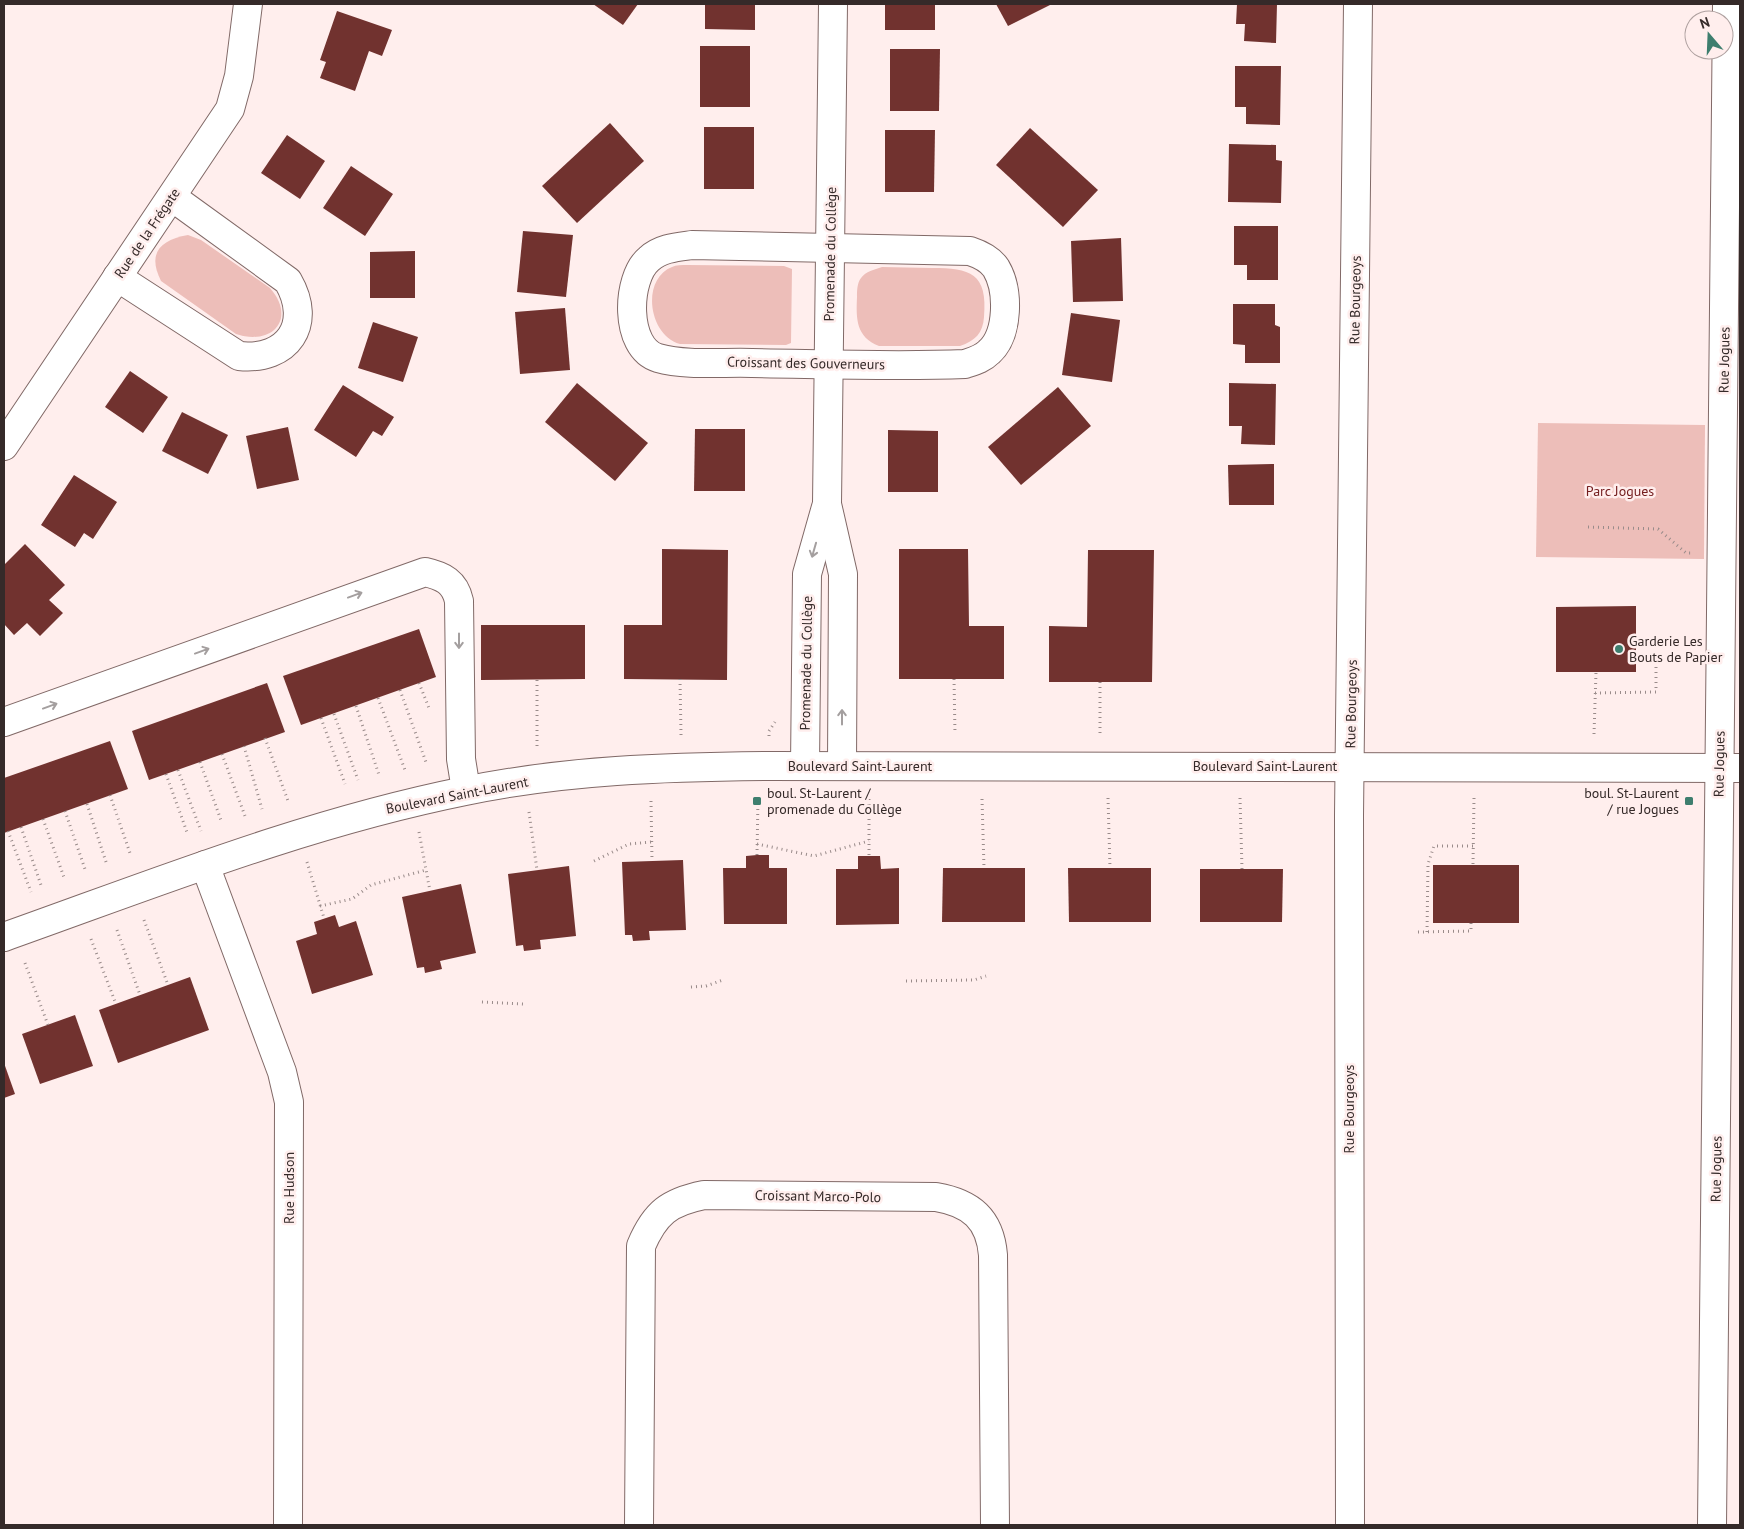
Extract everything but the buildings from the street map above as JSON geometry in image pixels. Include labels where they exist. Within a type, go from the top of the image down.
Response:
[{"type":"street","name":"Rue de la Frégate","points":[[4,446],[226,118],[234,102],[248,4]]},
{"type":"street","name":"Promenade du Collège","points":[[833,4],[827,504],[843,574],[842,766]]},
{"type":"street","name":"Rue Bourgeoys","points":[[1350,1525],[1350,766],[1358,4]]},
{"type":"street","name":"Rue Jogues","points":[[1712,1525],[1730,768],[1727,4]]},
{"type":"street","points":[[117,277],[239,356],[252,357],[274,352],[293,336],[297,323],[298,308],[296,294],[288,280],[172,197]]},
{"type":"street","name":"Croissant des Gouverneurs","points":[[675,247],[831,249],[956,250],[970,251],[983,255],[995,266],[1000,279],[1004,314],[999,338],[990,352],[978,360],[965,364],[940,365],[674,361],[656,358],[646,351],[638,338],[633,321],[632,303],[635,283],[640,268],[649,258],[662,250],[675,247]]},
{"type":"street","name":"Promenade du Collège","points":[[804,766],[807,574],[827,504]]},
{"type":"street","points":[[4,722],[425,572],[449,581],[456,589],[459,601],[461,759],[466,790]]},
{"type":"street","name":"Boulevard Saint-Laurent","points":[[4,937],[205,865],[353,816],[466,790],[613,770],[804,766],[1730,768]]},
{"type":"street","name":"Rue Hudson","points":[[205,865],[282,1072],[289,1102],[288,1525]]},
{"type":"street","name":"Croissant Marco-Polo","points":[[639,1525],[641,1246],[652,1226],[671,1205],[686,1199],[714,1195],[936,1197],[954,1200],[978,1215],[987,1227],[992,1242],[993,1255],[995,1525]]},
{"type":"path","points":[[1588,527],[1658,529],[1686,553],[1693,553]]},
{"type":"path","points":[[1595,693],[1656,692],[1656,660]]},
{"type":"path","points":[[1594,734],[1596,672]]},
{"type":"path","points":[[954,679],[955,734]]},
{"type":"path","points":[[537,680],[537,746]]},
{"type":"path","points":[[680,680],[681,735]]},
{"type":"path","points":[[1100,682],[1100,734]]},
{"type":"path","points":[[400,690],[427,765]]},
{"type":"path","points":[[378,698],[406,770]]},
{"type":"path","points":[[356,706],[379,775]]},
{"type":"path","points":[[334,714],[358,780]]},
{"type":"path","points":[[321,718],[345,784]]},
{"type":"path","points":[[265,738],[288,801]]},
{"type":"path","points":[[244,746],[262,809]]},
{"type":"path","points":[[222,754],[244,816]]},
{"type":"path","points":[[200,762],[222,823]]},
{"type":"path","points":[[178,770],[201,831]]},
{"type":"path","points":[[166,774],[188,836]]},
{"type":"path","points":[[110,795],[131,856]]},
{"type":"path","points":[[757,856],[758,798]]},
{"type":"path","points":[[982,798],[984,868]]},
{"type":"path","points":[[1108,798],[1110,868]]},
{"type":"path","points":[[1240,798],[1242,869]]},
{"type":"path","points":[[1473,864],[1474,798]]},
{"type":"path","points":[[869,799],[869,856]]},
{"type":"path","points":[[651,801],[652,861]]},
{"type":"path","points":[[87,804],[107,865]]},
{"type":"path","points":[[65,811],[86,872]]},
{"type":"path","points":[[529,812],[537,870]]},
{"type":"path","points":[[43,819],[65,880]]},
{"type":"path","points":[[21,827],[42,888]]},
{"type":"path","points":[[8,831],[30,892]]},
{"type":"path","points":[[419,832],[430,891]]},
{"type":"path","points":[[757,844],[814,856],[869,841]]},
{"type":"path","points":[[594,861],[629,844],[651,842]]},
{"type":"path","points":[[1427,932],[1428,864],[1434,846],[1473,846]]},
{"type":"path","points":[[308,862],[324,918]]},
{"type":"path","points":[[320,906],[352,899],[372,885],[426,870]]},
{"type":"path","points":[[144,920],[168,985]]},
{"type":"path","points":[[1418,932],[1471,931],[1471,923]]},
{"type":"path","points":[[117,930],[140,995]]},
{"type":"path","points":[[91,939],[116,1004]]},
{"type":"path","points":[[26,963],[48,1025]]},
{"type":"path","points":[[906,980],[974,980],[986,976]]},
{"type":"path","points":[[691,987],[706,986],[723,980]]},
{"type":"path","points":[[482,1002],[522,1004]]},
{"type":"green space","points":[[188,235],[201,240],[270,288],[278,299],[281,310],[281,319],[277,327],[270,333],[260,336],[249,337],[236,334],[161,281],[155,263],[159,249],[170,240]]},
{"type":"green space","points":[[674,266],[784,266],[792,269],[791,343],[786,345],[680,344],[669,339],[655,319],[652,307],[652,294],[662,273]]},
{"type":"green space","points":[[882,267],[957,269],[974,276],[983,291],[984,317],[980,332],[970,342],[960,346],[879,346],[871,342],[862,332],[857,320],[858,287],[860,280],[865,274]]},
{"type":"green space","name":"Parc Jogues","points":[[1538,423],[1705,425],[1704,559],[1536,557]]},
{"type":"place","name":"Garderie Les Bouts de Papier","points":[[1619,649]]},
{"type":"place","name":"boul. St-Laurent / promenade du Collège","points":[[757,801]]},
{"type":"place","name":"boul. St-Laurent / rue Jogues","points":[[1689,801]]}]
